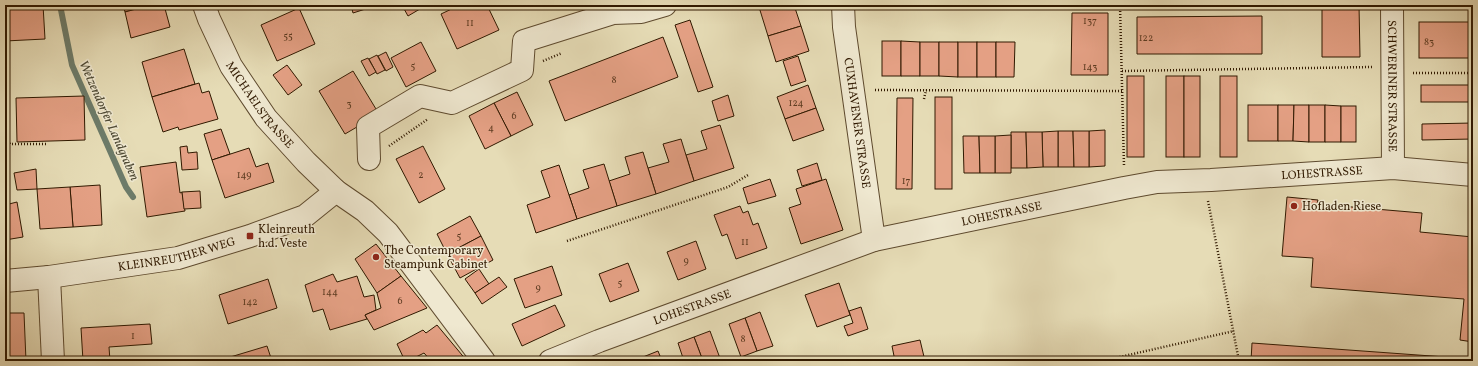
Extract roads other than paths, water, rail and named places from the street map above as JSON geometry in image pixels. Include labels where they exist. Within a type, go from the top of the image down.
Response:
[{"type":"street","name":"MICHAELSTRASSE","points":[[204,5],[231,66],[266,118],[306,162],[336,191],[365,211],[388,233],[484,361]]},
{"type":"street","points":[[369,159],[368,127],[420,96],[452,103],[522,70],[524,41],[613,13],[641,12],[665,5]]},
{"type":"street","name":"CUXHAVENER STRASSE","points":[[843,5],[844,27],[874,240]]},
{"type":"street","name":"SCHWERINER STRASSE","points":[[1392,5],[1393,168]]},
{"type":"street","name":"LOHESTRASSE","points":[[550,361],[599,341],[874,240],[1124,188],[1157,182],[1211,180],[1393,168],[1473,175]]},
{"type":"street","name":"KLEINREUTHER WEG","points":[[5,281],[49,277],[178,258],[250,236],[305,216],[336,191]]},
{"type":"street","points":[[49,277],[53,361]]},
{"type":"waterway","name":"Wetzendorfer Landgraben","points":[[60,5],[72,65],[126,187],[133,197]]},
{"type":"place","name":"Hofladen Riese","points":[[1294,206]]},
{"type":"place","name":"Kleinreuth h.d. Veste","points":[[250,236]]},
{"type":"place","name":"The Contemporary Steampunk Cabinet","points":[[376,257]]}]
